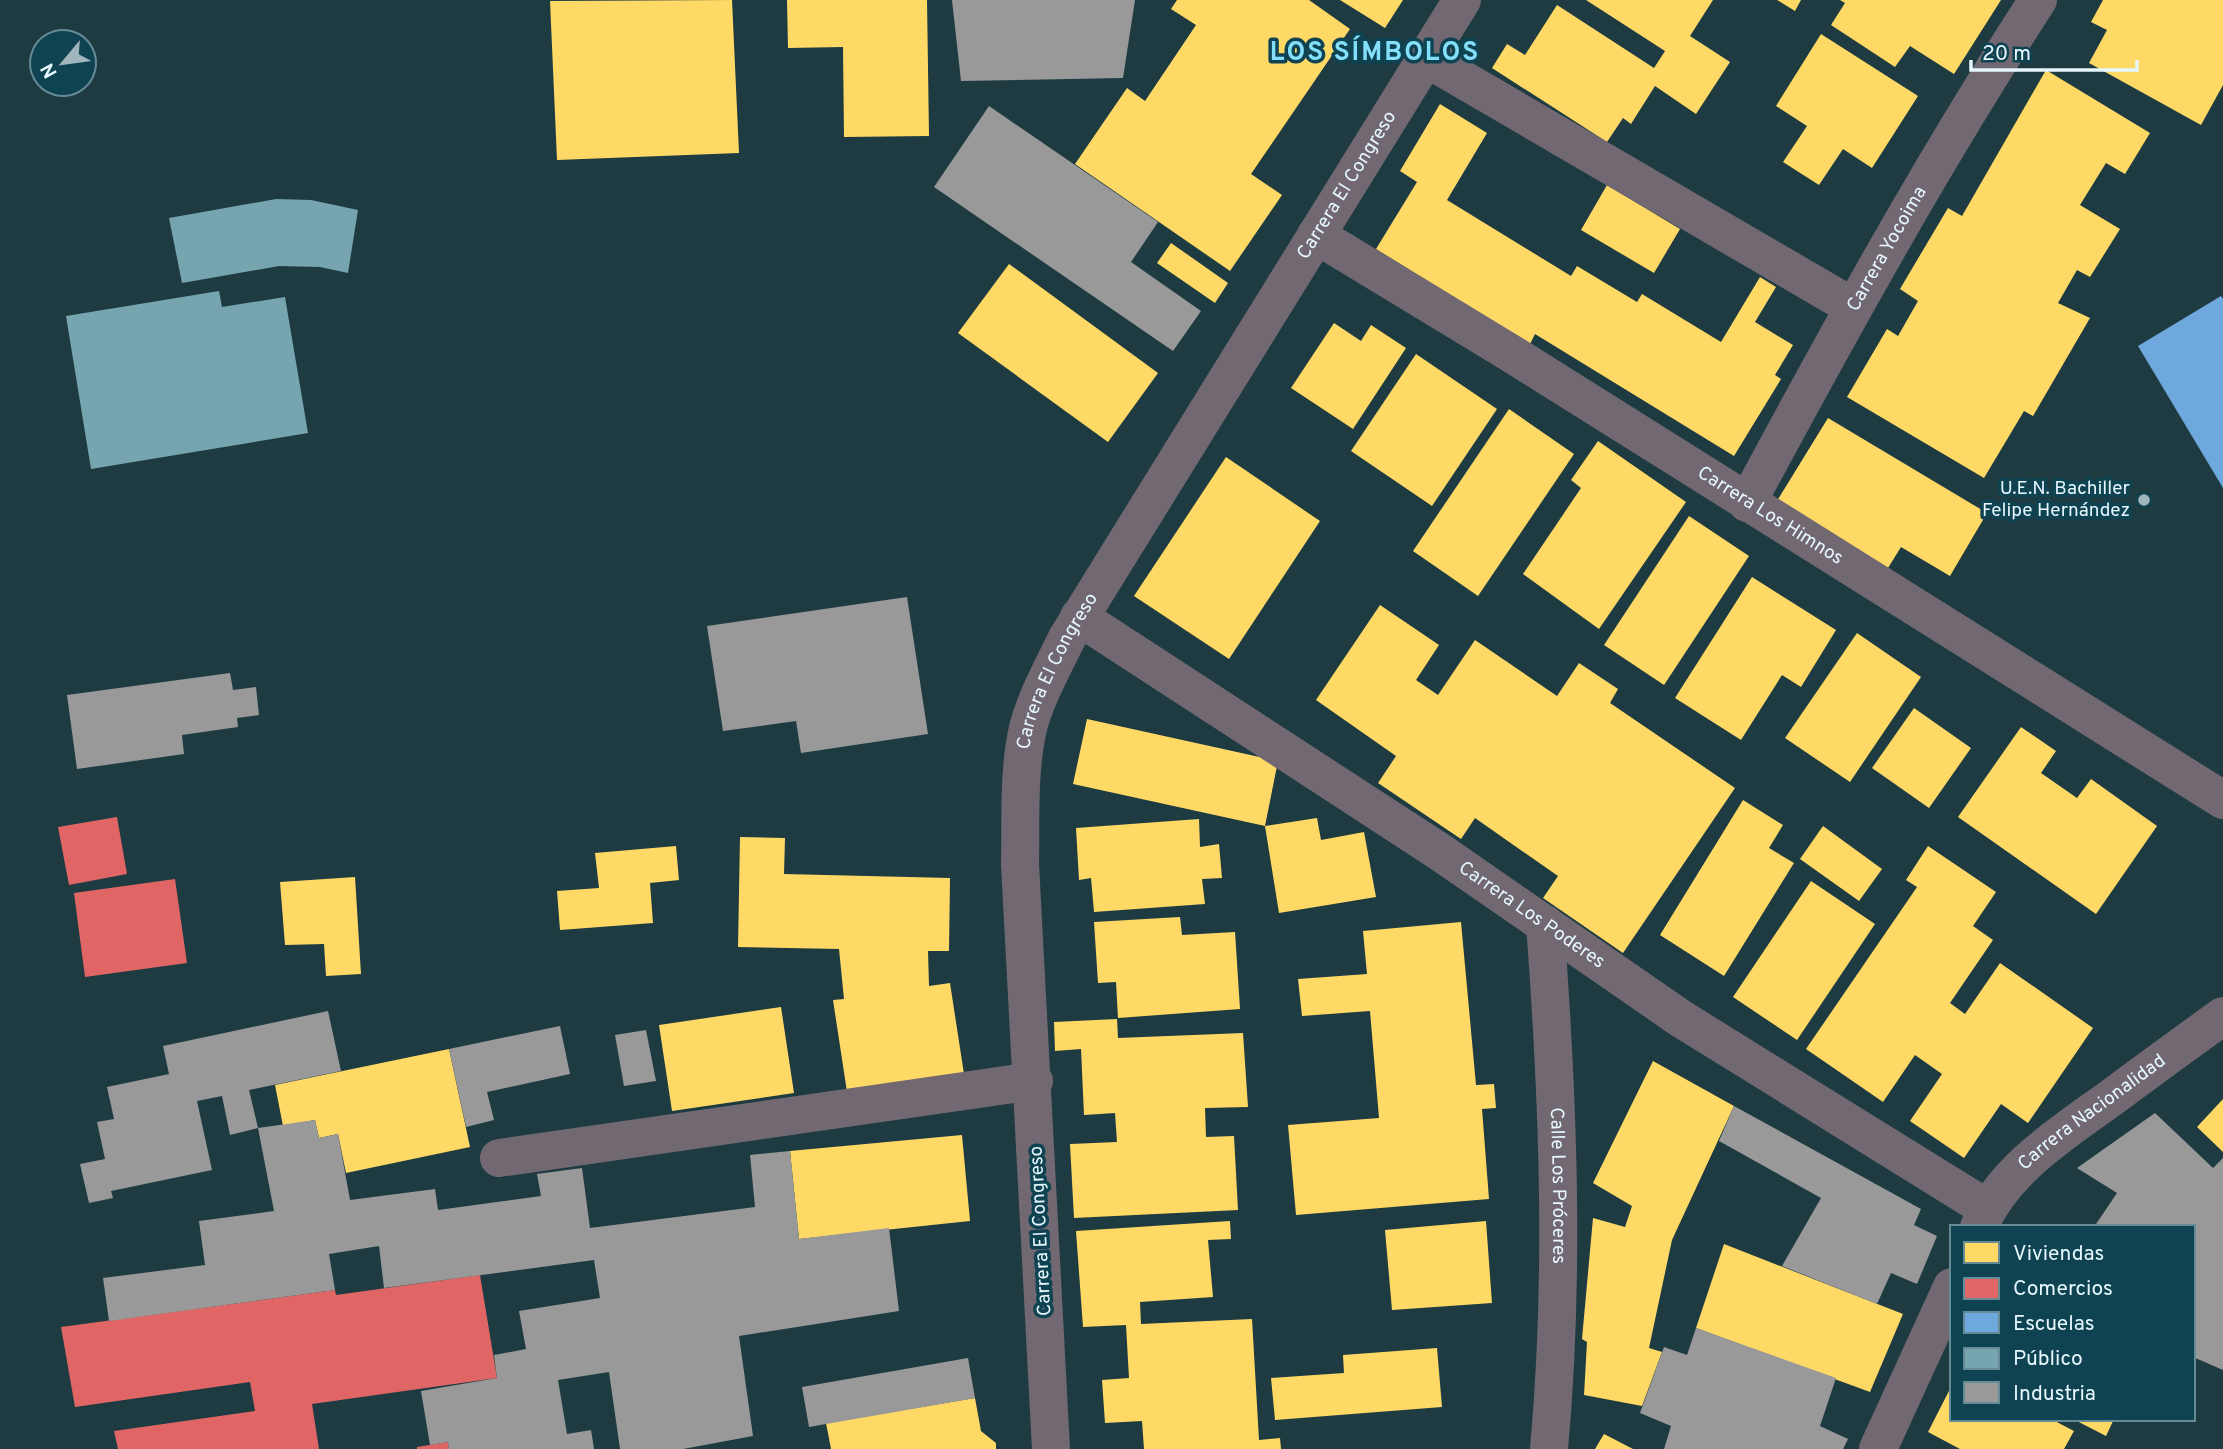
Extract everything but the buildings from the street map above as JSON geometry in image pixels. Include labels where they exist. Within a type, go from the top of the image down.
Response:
[{"type":"street","name":"Carrera El Congreso","points":[[1051,1449],[1034,1081],[1020,864],[1022,787],[1028,729],[1045,681],[1079,617],[1462,0]]},
{"type":"street","name":"Carrera Yocoima","points":[[1747,503],[1853,307],[1965,112],[2038,0]]},
{"type":"street","points":[[1426,58],[1853,307]]},
{"type":"street","name":"Carrera Los Himnos","points":[[1316,235],[1513,354],[2223,800]]},
{"type":"street","name":"Carrera Los Poderes","points":[[1079,617],[1545,924],[1680,1018],[1983,1218]]},
{"type":"street","name":"Calle Los Próceres","points":[[1545,924],[1557,1081],[1559,1267],[1557,1365],[1549,1449]]},
{"type":"street","name":"Carrera Nacionalidad","points":[[1983,1218],[2018,1171],[2064,1132],[2223,1016]]},
{"type":"street","points":[[499,1158],[1034,1081]]},
{"type":"street","points":[[1878,1449],[1950,1291]]},
{"type":"place","name":"U.E.N. Bachiller Felipe Hernández","points":[[2144,500]]},
{"type":"district","name":"LOS SÍMBOLOS","points":[[1375,53]]}]
